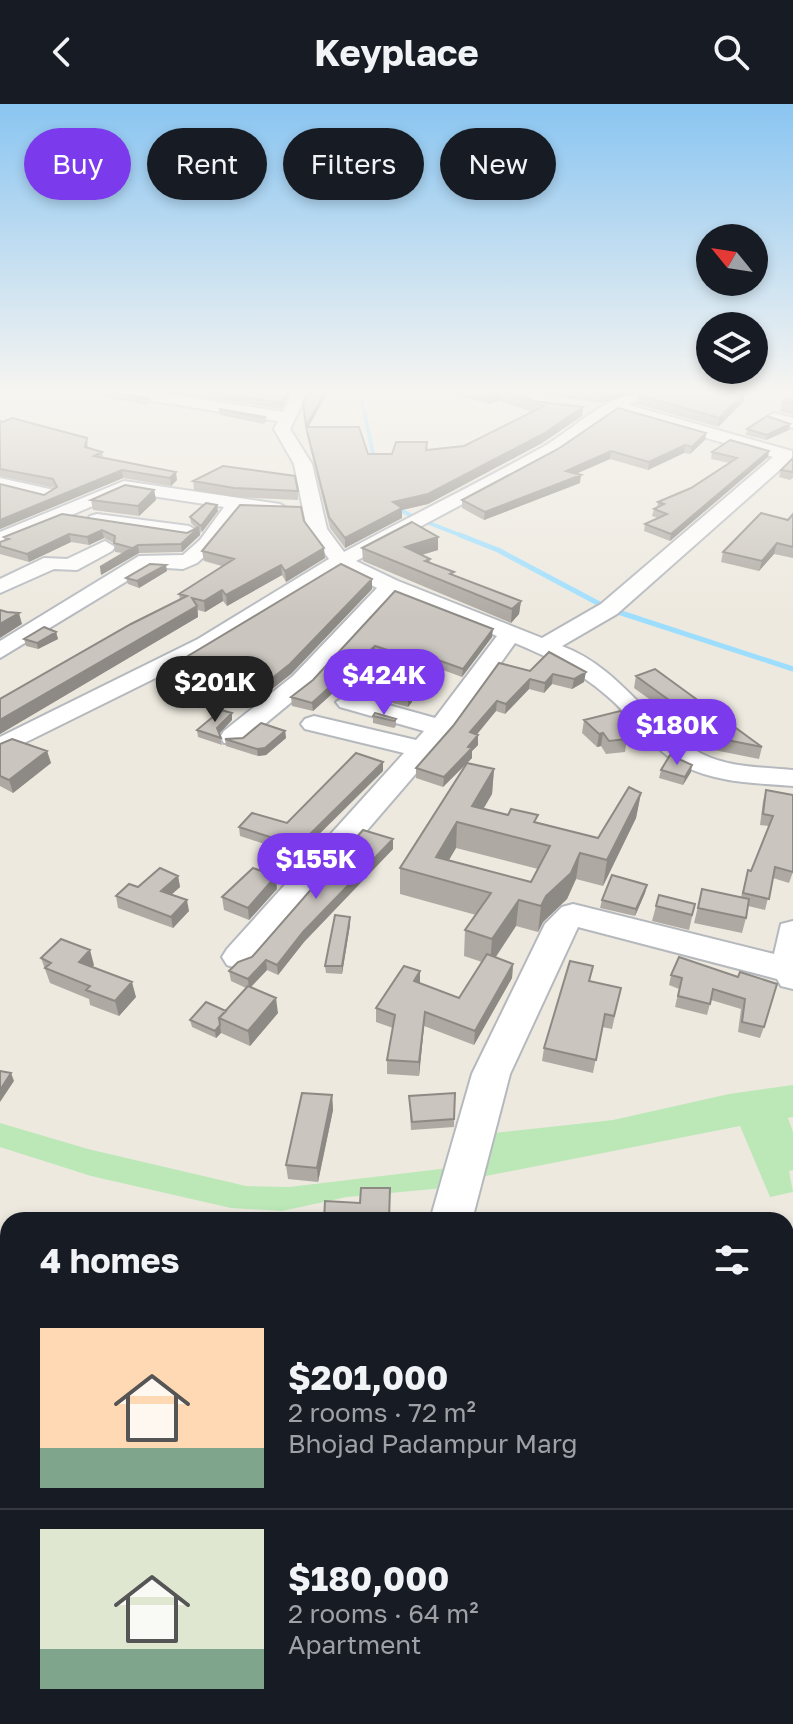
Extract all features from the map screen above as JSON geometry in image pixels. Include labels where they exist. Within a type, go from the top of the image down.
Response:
[{"type":"street","points":[[303,467],[317,529],[340,561],[390,586],[570,657],[616,690],[676,751],[734,773],[793,778]]},
{"type":"street","points":[[0,747],[206,644],[340,561],[519,467]]},
{"type":"street","points":[[546,645],[609,609],[777,467]]},
{"type":"street","points":[[0,483],[47,494]]},
{"type":"street","points":[[0,539],[124,486],[235,506],[311,509]]},
{"type":"street","points":[[0,651],[146,560],[183,563],[190,559],[207,544],[235,506]]},
{"type":"street","points":[[59,513],[189,532]]},
{"type":"street","points":[[0,587],[51,562],[70,566],[105,547]]},
{"type":"street","points":[[233,737],[302,681],[390,586]]},
{"type":"street","points":[[239,957],[441,728],[510,634]]},
{"type":"street","points":[[349,702],[441,728]]},
{"type":"street","points":[[314,724],[421,749]]},
{"type":"street","points":[[453,1212],[491,1074],[561,924],[573,915],[791,974],[793,932]]},
{"type":"green space","points":[[793,1085],[793,1117],[788,1118],[793,1132],[793,1170],[789,1171],[793,1192],[770,1197],[740,1126],[471,1179],[484,1134],[613,1120],[729,1094]]},
{"type":"green space","points":[[0,1123],[88,1149],[246,1186],[289,1187],[449,1168],[444,1188],[347,1197],[282,1211],[231,1208],[91,1176],[0,1147]]},
{"type":"building","points":[[148,467],[176,472],[170,478],[122,470],[0,520],[0,484],[44,495],[57,487],[53,479],[0,469]]},
{"type":"building","points":[[227,467],[295,476],[298,491],[234,488],[193,481]]},
{"type":"building","points":[[316,467],[481,467],[428,494],[393,502],[402,508],[345,538],[329,517]]},
{"type":"building","points":[[525,467],[576,467],[566,471],[581,475],[485,512],[462,500]]},
{"type":"building","points":[[724,467],[751,467],[671,534],[645,524],[667,514],[654,509],[664,504],[658,502],[691,488]]},
{"type":"building","points":[[784,467],[793,467],[793,472],[781,470]]},
{"type":"building","points":[[125,485],[154,490],[138,506],[91,500]]},
{"type":"building","points":[[206,503],[217,505],[201,526],[190,517]]},
{"type":"building","points":[[240,505],[301,507],[304,521],[324,548],[285,571],[281,565],[226,595],[222,590],[204,601],[192,598],[197,606],[0,720],[0,699],[131,624],[187,596],[179,594],[234,559],[202,551]]},
{"type":"building","points":[[761,513],[788,520],[793,514],[793,547],[777,543],[762,561],[723,552]]},
{"type":"building","points":[[62,514],[187,533],[199,527],[181,544],[138,545],[100,567],[132,548],[114,543],[115,536],[102,530],[87,537],[69,534],[27,554],[0,546],[0,542],[9,539],[4,537]]},
{"type":"building","points":[[412,522],[438,537],[405,547],[430,559],[425,561],[454,572],[450,574],[521,601],[512,609],[362,548]]},
{"type":"building","points":[[150,564],[166,565],[137,581],[126,578]]},
{"type":"building","points":[[341,564],[372,579],[290,664],[261,687],[250,684],[255,680],[188,656]]},
{"type":"building","points":[[395,591],[493,629],[463,669],[424,655],[418,660],[375,646],[312,703],[291,697],[313,680]]},
{"type":"building","points":[[0,610],[7,612],[19,613],[0,624]]},
{"type":"building","points":[[44,627],[56,632],[37,643],[24,639]]},
{"type":"building","points":[[549,652],[586,672],[574,679],[553,674],[545,683],[530,679],[506,704],[497,701],[470,732],[478,735],[468,747],[472,748],[444,777],[416,768],[453,726],[499,663],[530,671]]},
{"type":"building","points":[[655,669],[762,747],[702,735],[688,724],[699,707],[684,711],[636,676]]},
{"type":"building","points":[[393,690],[412,695],[408,700],[389,695]]},
{"type":"building","points":[[221,710],[232,713],[217,728],[221,738],[197,730]]},
{"type":"building","points":[[620,711],[635,724],[620,728],[627,739],[609,741],[584,720]]},
{"type":"building","points":[[375,713],[396,719],[373,716]]},
{"type":"building","points":[[261,723],[285,731],[265,748],[257,749],[225,739],[243,738]]},
{"type":"building","points":[[12,739],[47,751],[9,780],[0,776],[0,744]]},
{"type":"building","points":[[356,753],[383,762],[298,846],[239,827],[252,813],[287,823]]},
{"type":"building","points":[[670,755],[692,765],[685,777],[661,770]]},
{"type":"building","points":[[467,763],[494,769],[472,806],[508,815],[511,809],[538,815],[534,822],[598,838],[629,787],[641,793],[607,860],[580,853],[571,873],[546,896],[541,906],[519,900],[492,939],[465,930],[491,893],[400,868]],"holes":[[[457,822],[550,846],[531,882],[436,857]]]},
{"type":"building","points":[[766,790],[793,795],[793,872],[775,867],[769,899],[743,893],[748,870],[751,871],[773,816],[763,814]]},
{"type":"building","points":[[363,830],[393,839],[303,932],[277,965],[266,960],[248,979],[229,971],[238,962],[252,957]]},
{"type":"building","points":[[160,868],[178,876],[161,891],[187,900],[171,917],[116,896],[129,884],[138,887]]},
{"type":"building","points":[[253,868],[276,876],[248,908],[222,897]]},
{"type":"building","points":[[612,875],[647,885],[636,909],[602,900]]},
{"type":"building","points":[[702,889],[749,899],[746,918],[698,908]]},
{"type":"building","points":[[659,895],[695,904],[692,915],[656,906]]},
{"type":"building","points":[[335,915],[350,917],[342,966],[325,966]]},
{"type":"building","points":[[61,939],[90,950],[79,962],[132,982],[115,1001],[86,990],[90,986],[45,968],[51,963],[41,958]]},
{"type":"building","points":[[487,954],[513,964],[475,1031],[425,1012],[419,1062],[387,1060],[395,1015],[376,1008],[404,966],[420,971],[414,981],[459,998]]},
{"type":"building","points":[[679,957],[738,977],[740,972],[777,984],[764,1027],[742,1022],[745,999],[713,989],[710,1004],[678,996],[682,978],[671,975]]},
{"type":"building","points":[[570,961],[593,966],[589,981],[621,988],[614,1016],[605,1014],[596,1060],[544,1048]]},
{"type":"building","points":[[248,986],[276,998],[248,1031],[219,1018]]},
{"type":"building","points":[[206,1002],[226,1011],[219,1018],[220,1025],[215,1031],[190,1020]]},
{"type":"building","points":[[0,1071],[11,1073],[0,1090]]},
{"type":"building","points":[[302,1093],[332,1095],[317,1168],[286,1165]]},
{"type":"building","points":[[455,1093],[454,1119],[412,1122],[409,1096]]},
{"type":"building","points":[[361,1188],[390,1188],[389,1212],[324,1212],[325,1201],[360,1203]]},
{"type":"waterway","points":[[395,507],[410,515]]},
{"type":"waterway","points":[[424,521],[465,537]]},
{"type":"waterway","points":[[460,535],[498,550],[609,609],[793,669]]}]
